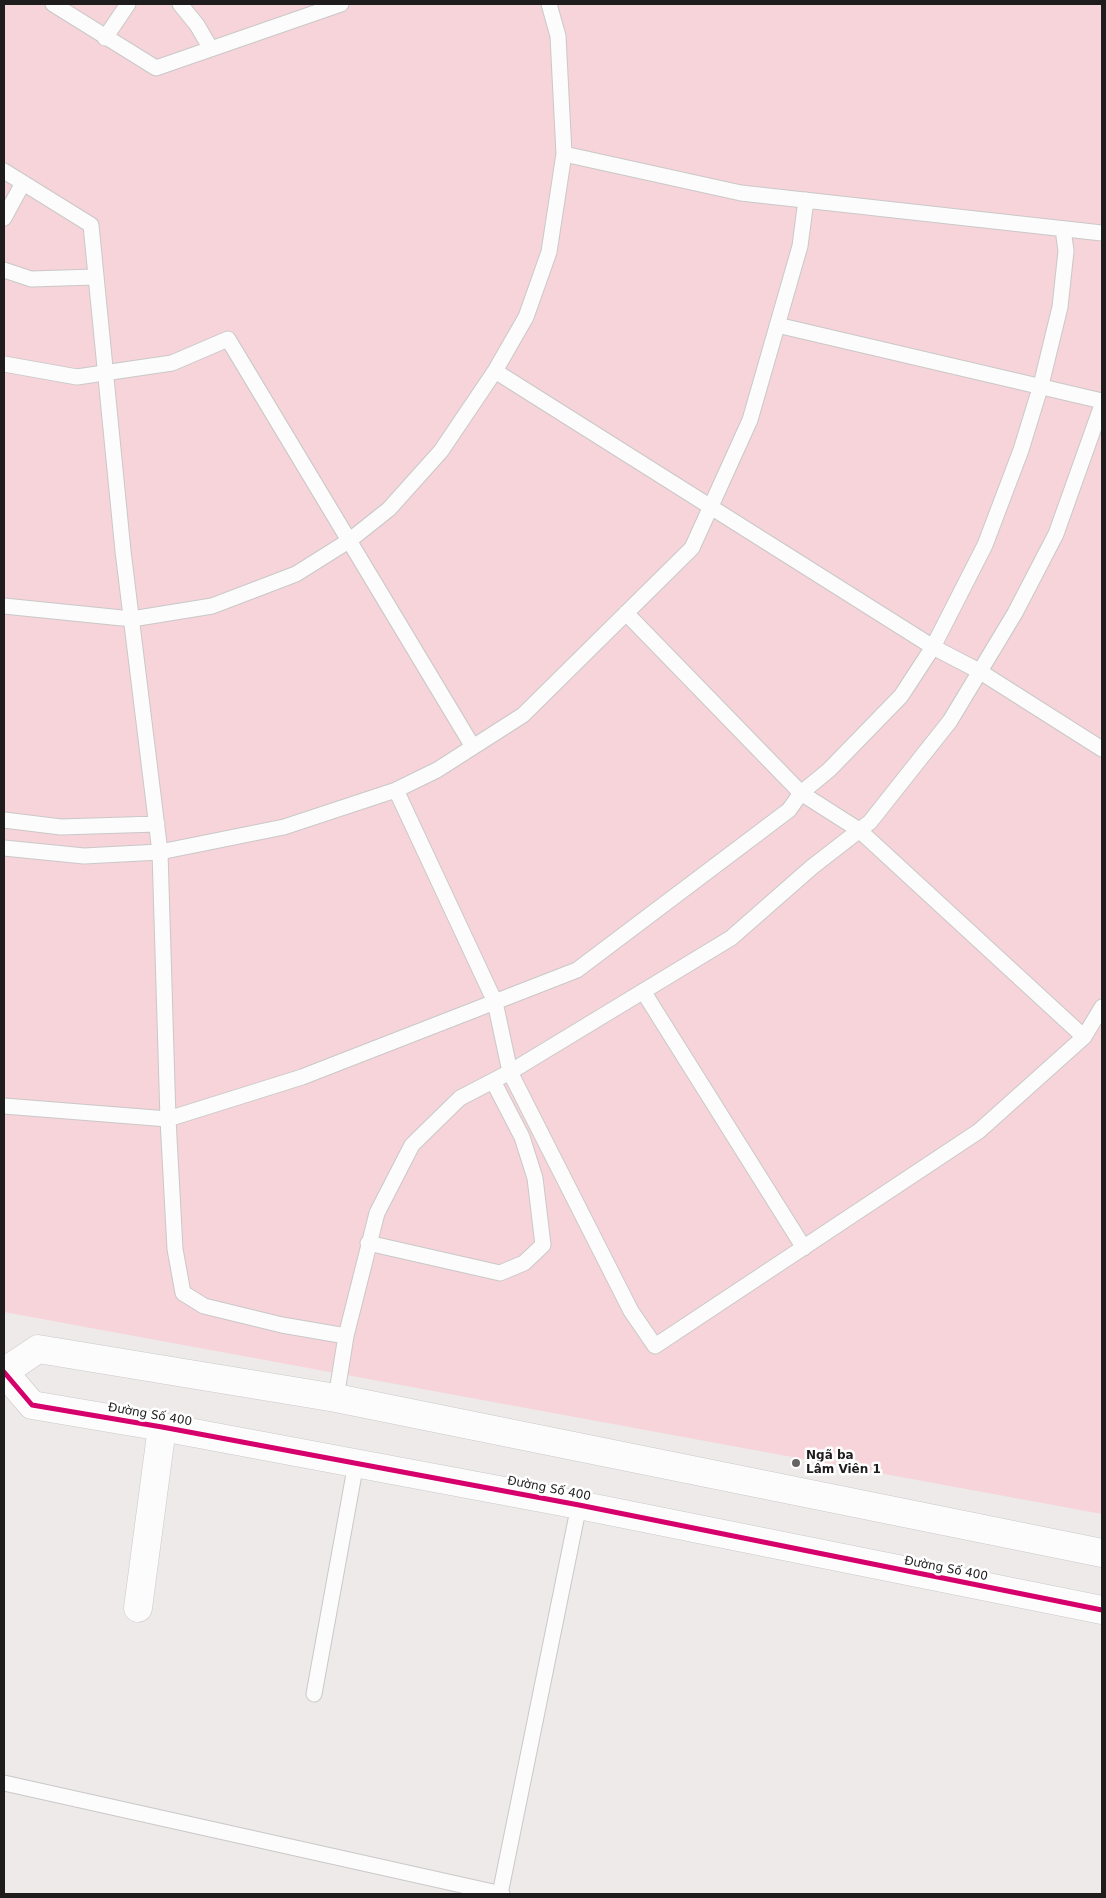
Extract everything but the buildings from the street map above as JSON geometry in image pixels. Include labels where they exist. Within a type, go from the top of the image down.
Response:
[{"type":"street","name":"Đường Số 400","points":[[1102,1553],[336,1398],[38,1350],[4,1372],[32,1404],[162,1426],[579,1505],[1102,1610]]},
{"type":"street","points":[[138,1608],[162,1426]]},
{"type":"lane","points":[[53,4],[156,68],[211,49],[306,9],[341,4]]},
{"type":"lane","points":[[105,38],[128,4]]},
{"type":"lane","points":[[180,4],[197,25],[211,49]]},
{"type":"lane","points":[[4,606],[132,619],[212,606],[296,574],[350,540],[389,508],[441,451],[495,371],[526,317],[549,252],[564,154],[558,36],[549,4]]},
{"type":"lane","points":[[564,154],[741,194],[1102,233]]},
{"type":"lane","points":[[4,171],[90,225],[132,619],[160,852],[168,1119],[175,1249],[182,1293],[204,1306],[282,1325],[346,1336]]},
{"type":"lane","points":[[4,218],[23,183]]},
{"type":"lane","points":[[4,848],[84,856],[160,852],[284,827],[396,790],[437,770],[523,715],[692,548],[750,420],[800,246],[806,200]]},
{"type":"lane","points":[[4,1106],[168,1119],[302,1077],[577,970],[789,810],[801,793],[829,770],[901,696],[933,647],[985,545],[1021,450],[1041,385],[1060,307],[1066,251],[1063,229]]},
{"type":"lane","points":[[4,270],[31,279],[95,277]]},
{"type":"lane","points":[[777,325],[1041,385],[1102,401]]},
{"type":"lane","points":[[4,364],[78,378],[172,363],[228,339],[350,540],[472,747]]},
{"type":"lane","points":[[495,371],[933,647],[979,671],[1102,749]]},
{"type":"lane","points":[[336,1398],[346,1336],[377,1213],[412,1145],[460,1098],[510,1072],[731,938],[812,867],[870,822],[950,721],[1015,613],[1056,534],[1102,405]]},
{"type":"lane","points":[[626,613],[801,793],[859,830],[1084,1037]]},
{"type":"lane","points":[[396,790],[495,1002],[510,1072],[631,1311],[655,1346],[979,1131],[1084,1037],[1102,1007]]},
{"type":"lane","points":[[4,820],[61,827],[157,824]]},
{"type":"lane","points":[[643,991],[804,1248]]},
{"type":"lane","points":[[368,1243],[500,1273],[524,1263],[543,1245],[535,1178],[528,1153],[522,1136],[493,1081]]},
{"type":"lane","points":[[314,1694],[356,1463]]},
{"type":"lane","points":[[4,1783],[501,1894],[579,1505]]},
{"type":"shaded area","points":[[4,4],[1102,4],[1102,1514],[4,1312]]},
{"type":"cycle path","points":[[4,1372],[32,1405],[162,1427],[579,1505],[1102,1610]]},
{"type":"place","name":"Ngã ba Lâm Viên 1","points":[[796,1463]]}]
